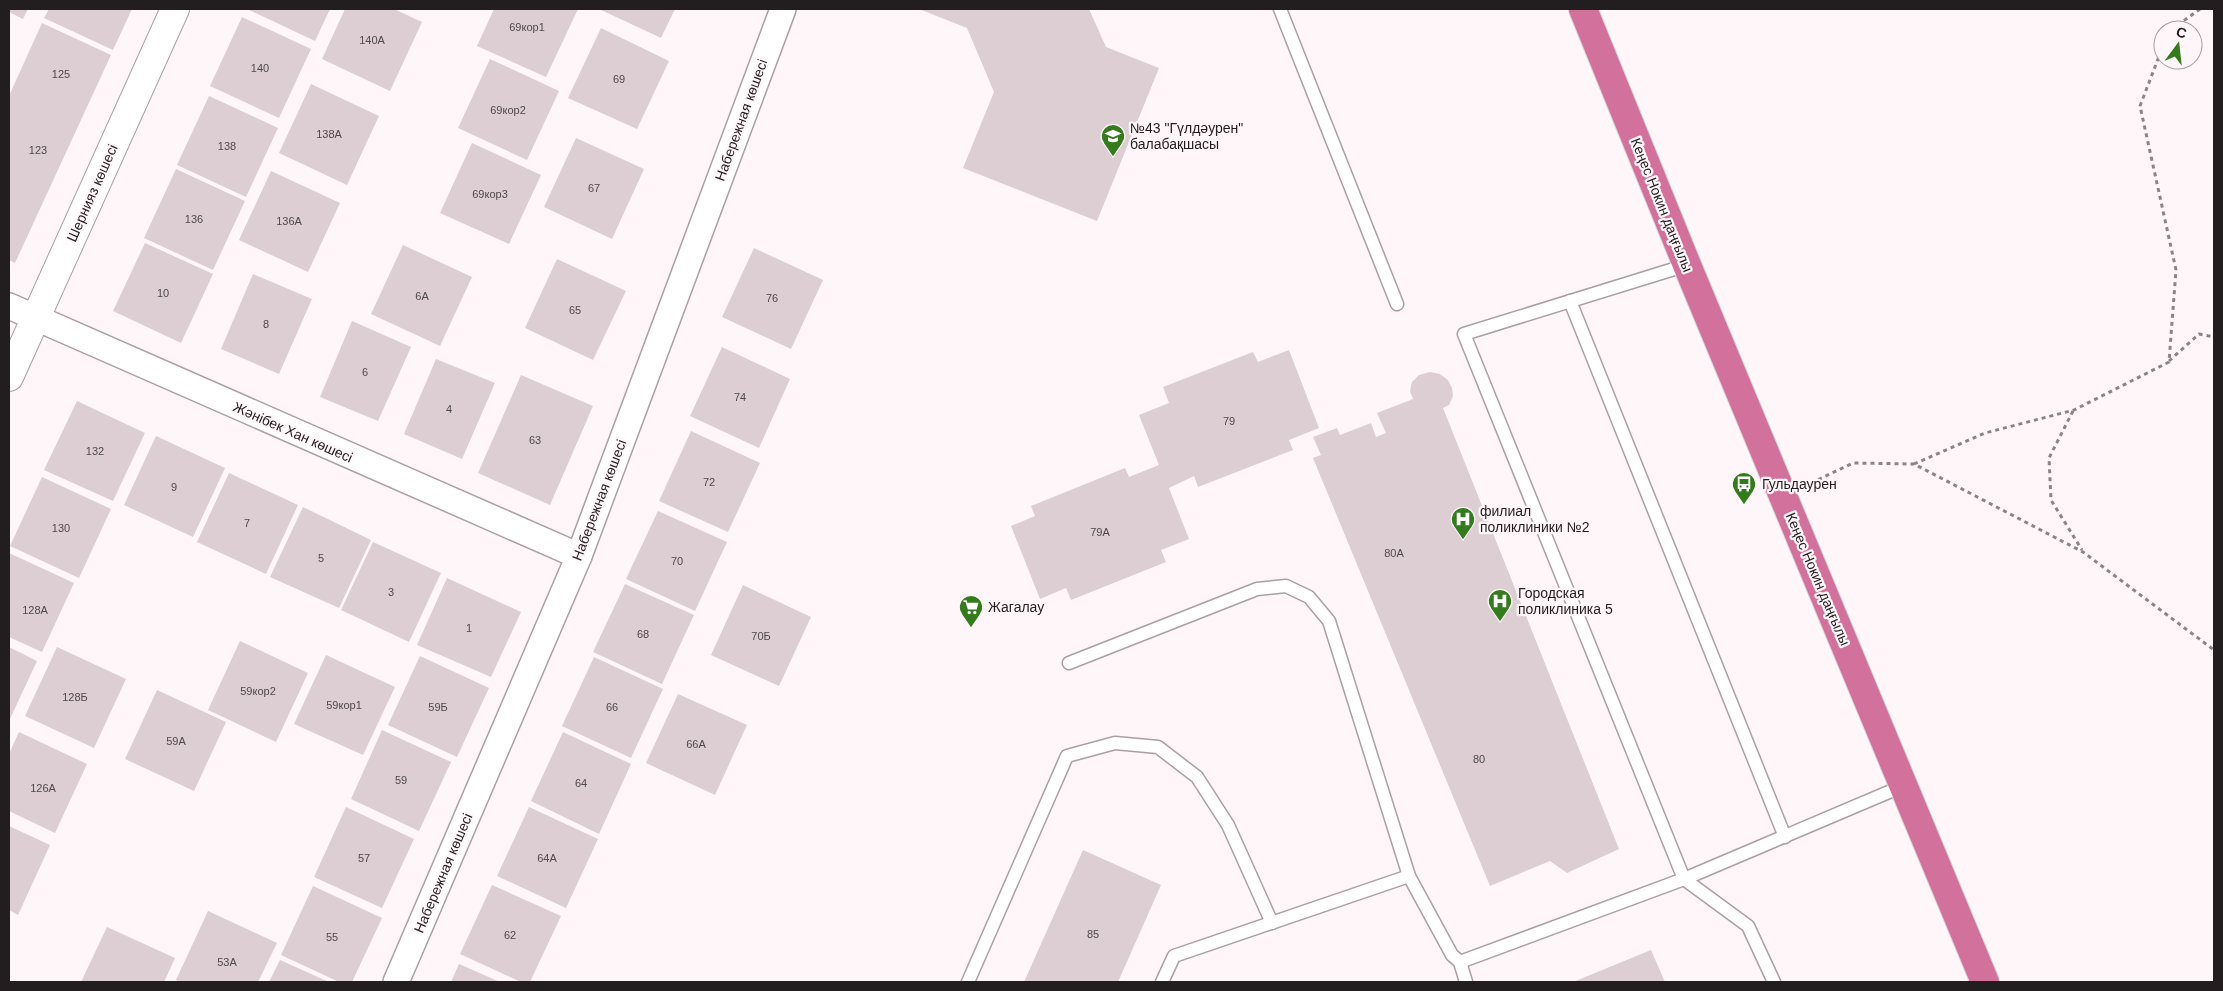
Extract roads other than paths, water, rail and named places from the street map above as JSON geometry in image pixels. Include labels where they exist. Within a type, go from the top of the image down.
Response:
[{"type":"highway","name":"Кеңес Нокин даңғылы","points":[[1583,9],[1687,265],[1985,982]]},
{"type":"street","name":"Шернияз көшесі","points":[[9,377],[175,9]]},
{"type":"street","name":"Набережная көшесі","points":[[396,982],[579,556],[782,9]]},
{"type":"street","name":"Жәнібек Хан көшесі","points":[[9,306],[579,556]]},
{"type":"lane","points":[[1280,9],[1397,304]]},
{"type":"lane","points":[[1687,265],[1464,334],[1684,879],[1748,926],[1774,982]]},
{"type":"lane","points":[[1570,302],[1784,836]]},
{"type":"lane","points":[[1069,663],[1258,590],[1286,586],[1309,597],[1328,621],[1409,876],[1452,955],[1460,962],[1466,982]]},
{"type":"lane","points":[[968,982],[1067,756],[1115,743],[1158,747],[1197,777],[1228,825],[1272,923]]},
{"type":"lane","points":[[1460,962],[1684,879],[1903,786]]},
{"type":"lane","points":[[1162,982],[1174,956],[1409,876]]},
{"type":"place","name":"№43 \"Гүлдәурен\" балабақшасы","points":[[1113,157]]},
{"type":"place","name":"Гульдаурен","points":[[1744,505]]},
{"type":"place","name":"филиал поликлиники №2","points":[[1463,540]]},
{"type":"place","name":"Городская поликлиника 5","points":[[1500,622]]},
{"type":"place","name":"Жагалау","points":[[971,628]]}]
